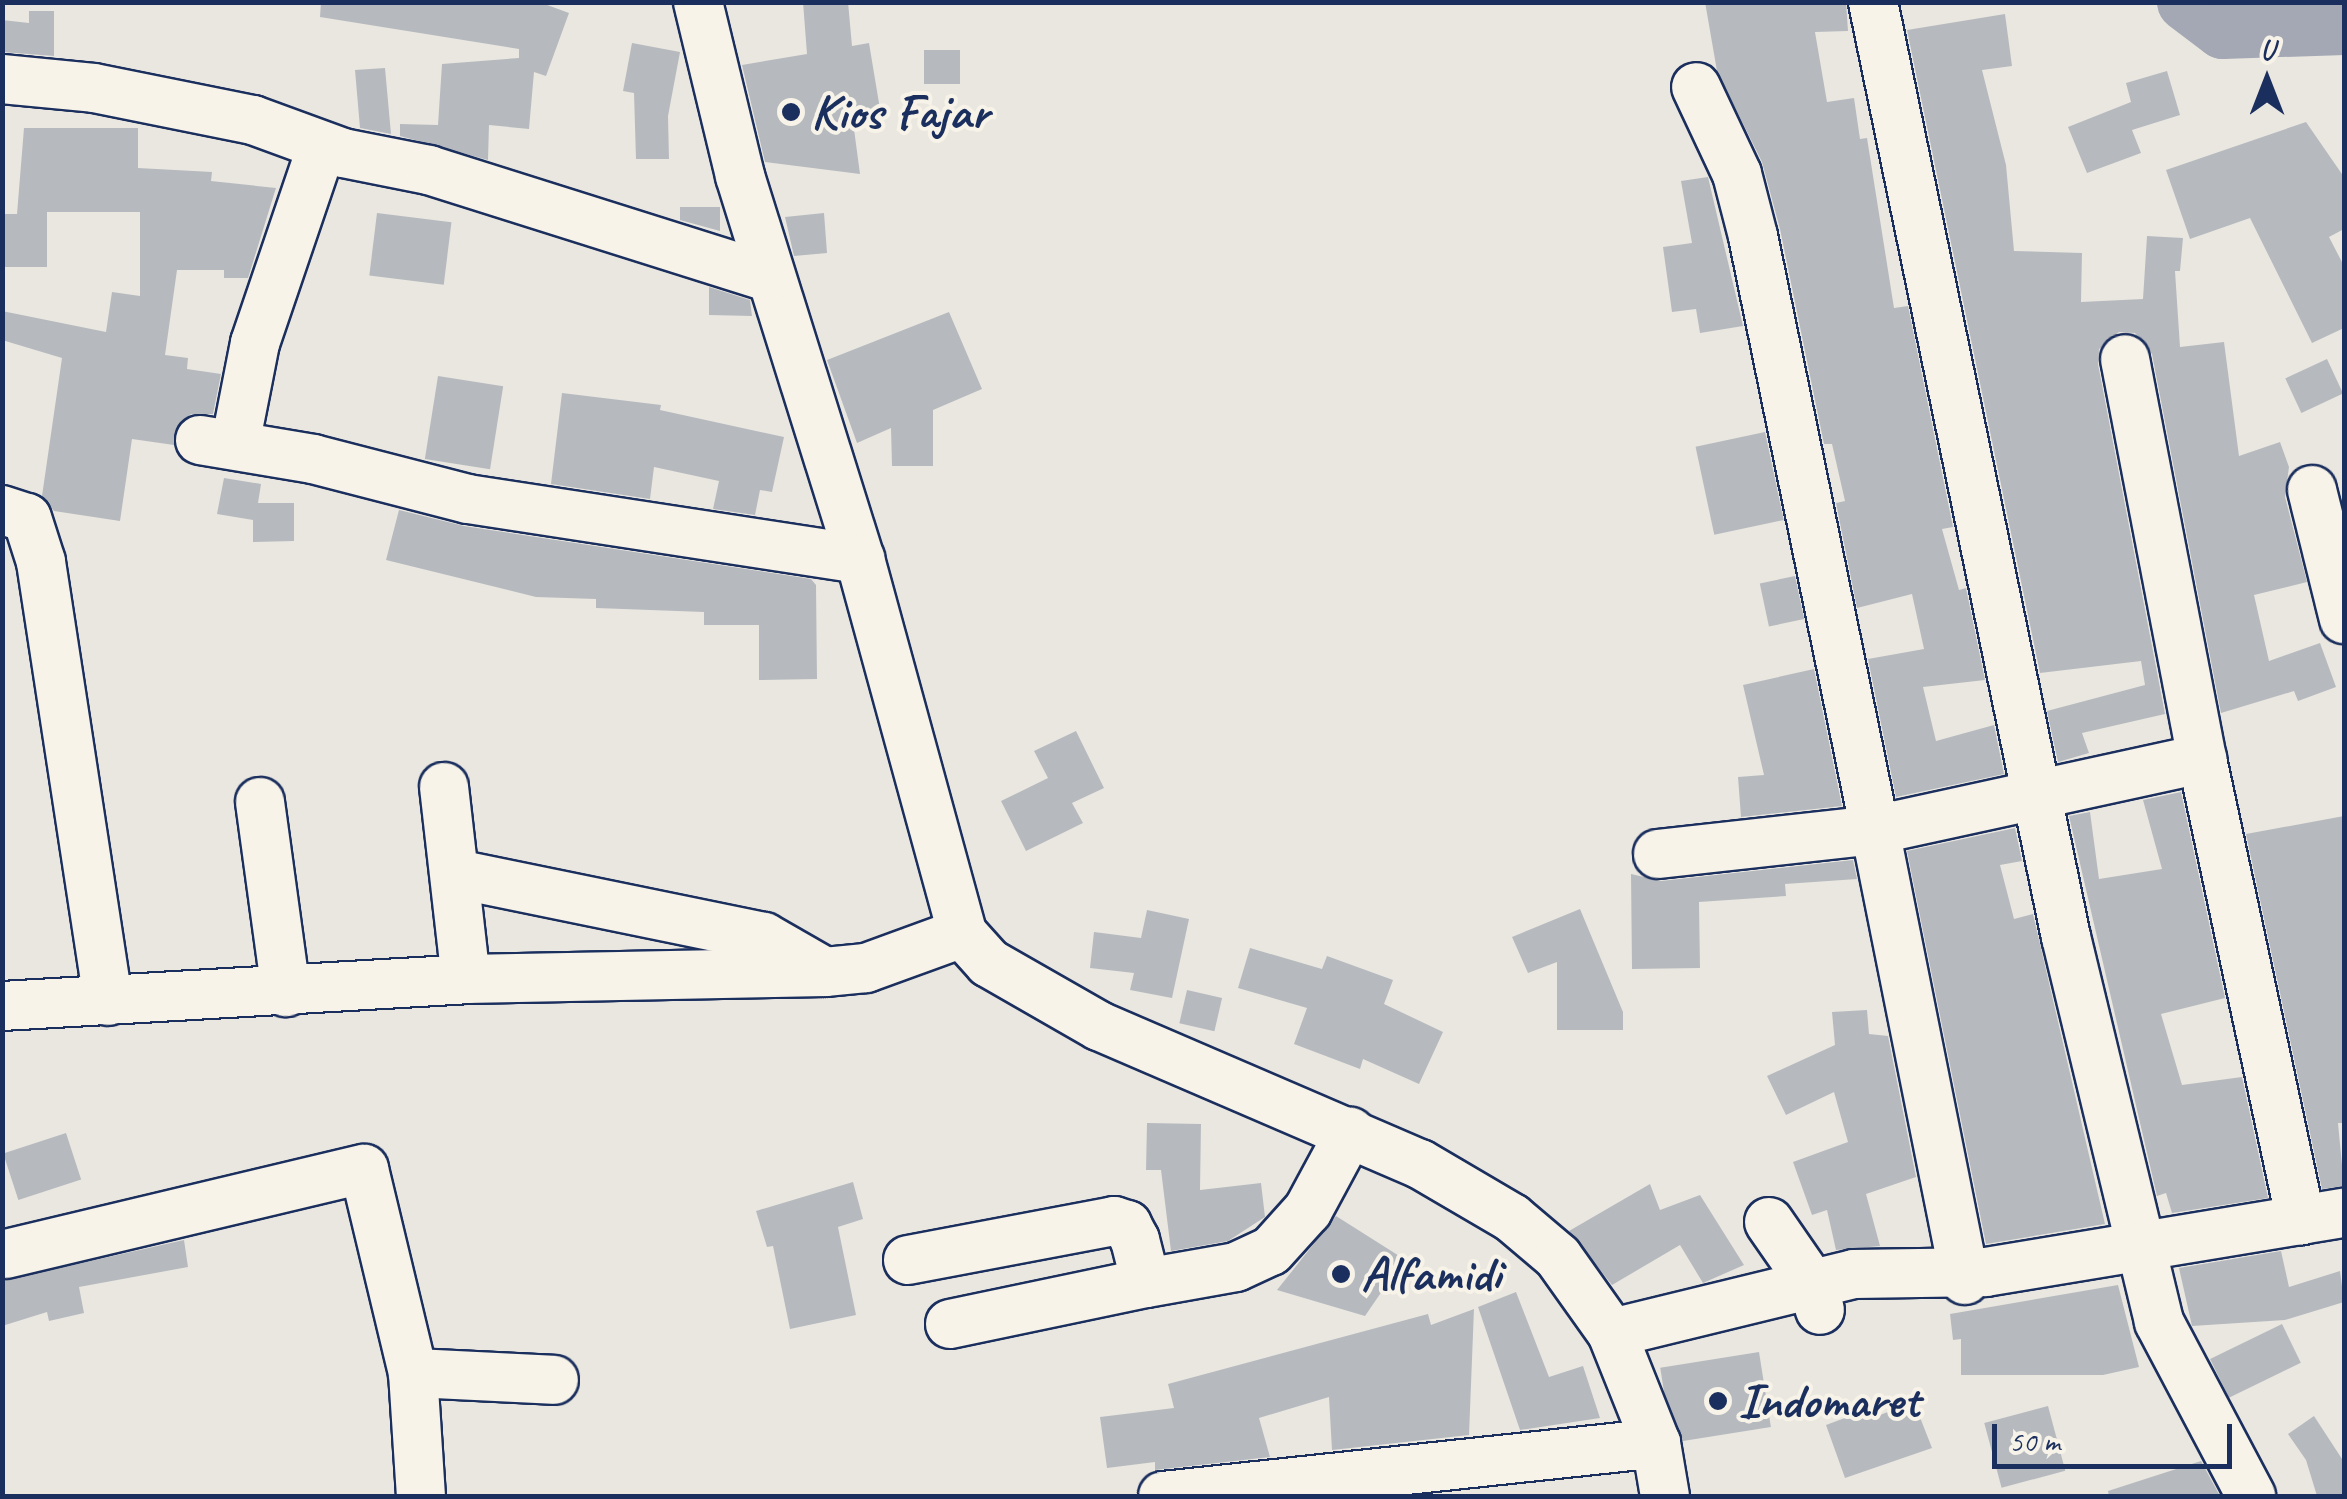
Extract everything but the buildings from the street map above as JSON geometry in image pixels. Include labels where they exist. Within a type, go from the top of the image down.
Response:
[{"type":"street","points":[[698,2],[769,277],[860,558],[962,933],[989,963],[1099,1026],[1420,1164],[1512,1218],[1558,1257],[1618,1347],[1656,1443],[1665,1496]]},
{"type":"street","points":[[1873,2],[2066,937],[2162,1329],[2250,1496]]},
{"type":"street","points":[[2,79],[94,88],[253,120],[322,146],[429,170],[769,277]]},
{"type":"street","points":[[1696,86],[1737,174],[1753,236],[1967,1275]]},
{"type":"street","points":[[322,146],[218,442],[468,499],[860,558]]},
{"type":"street","points":[[1618,1347],[1837,1291],[1967,1275],[2323,1216],[2202,759],[2125,359]]},
{"type":"street","points":[[2312,490],[2344,620]]},
{"type":"street","points":[[2,510],[26,518],[41,562],[108,1000]]},
{"type":"street","points":[[1658,854],[1875,830],[1933,812],[2040,798],[2202,759]]},
{"type":"street","points":[[444,787],[457,874],[466,979]]},
{"type":"street","points":[[260,802],[286,992]]},
{"type":"street","points":[[457,874],[764,937],[825,972]]},
{"type":"street","points":[[2,1006],[466,979],[825,972],[866,968],[962,933]]},
{"type":"street","points":[[950,1324],[1236,1267],[1271,1252],[1308,1210],[1350,1132]]},
{"type":"street","points":[[6,1254],[364,1170],[412,1373],[422,1496]]},
{"type":"street","points":[[908,1260],[1114,1221],[1126,1226],[1134,1240],[1146,1283]]},
{"type":"street","points":[[1769,1222],[1837,1291]]},
{"type":"street","points":[[412,1373],[554,1380]]},
{"type":"street","points":[[1164,1496],[1656,1443]]},
{"type":"waterway","points":[[2186,2],[2223,30],[2344,26]]},
{"type":"place","name":"Kios Fajar","points":[[791,112]]},
{"type":"place","name":"Alfamidi","points":[[1341,1274]]},
{"type":"place","name":"Indomaret","points":[[1718,1401]]}]
